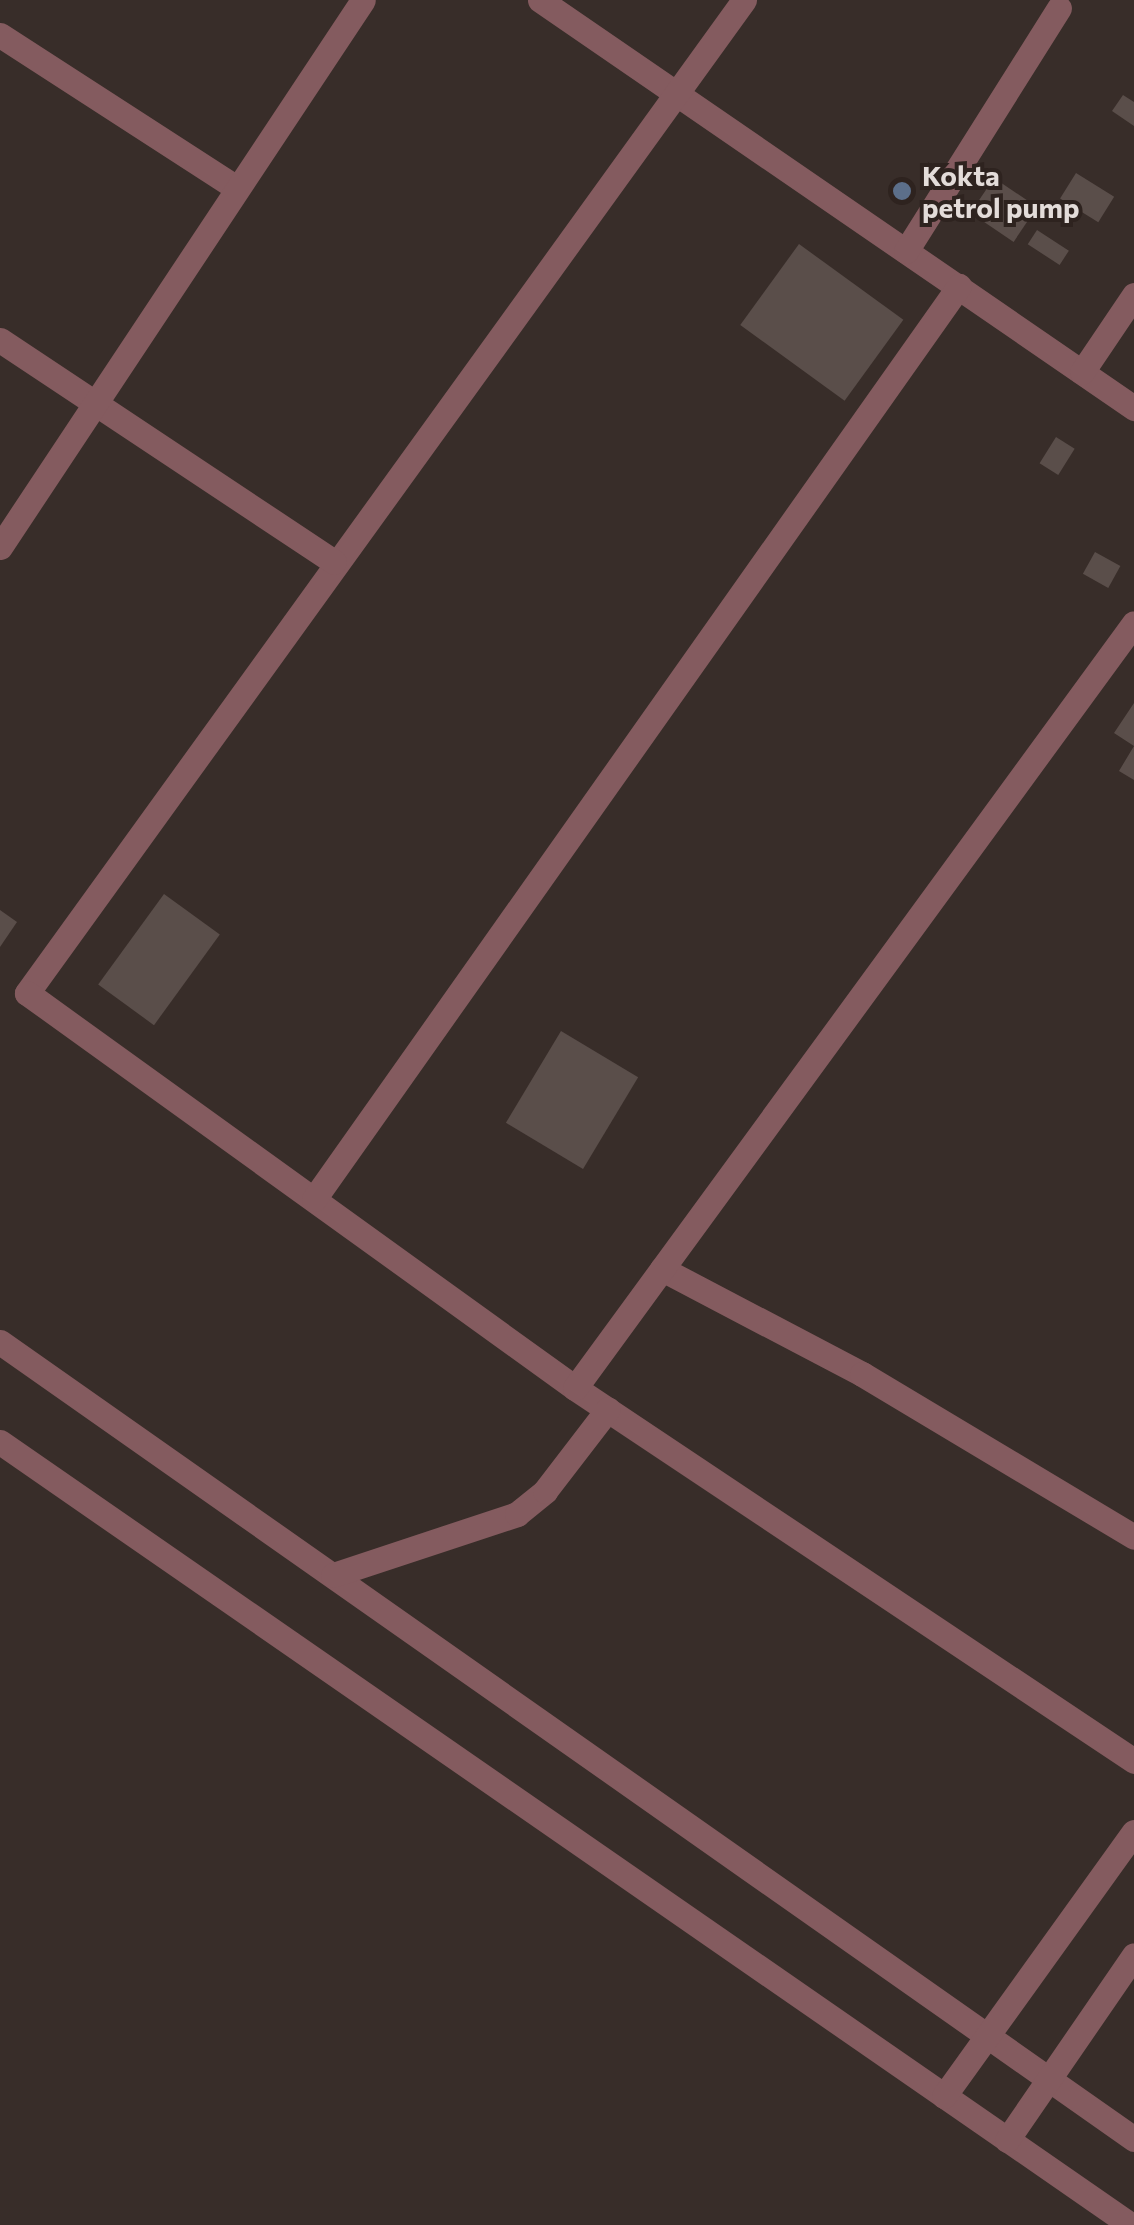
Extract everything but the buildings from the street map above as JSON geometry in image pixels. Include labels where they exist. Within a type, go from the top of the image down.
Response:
[{"type":"street","points":[[0,547],[92,402],[363,0]]},
{"type":"street","points":[[540,0],[673,97],[959,286],[1134,408]]},
{"type":"street","points":[[744,0],[334,562],[28,993],[576,1388],[1134,1761]]},
{"type":"street","points":[[906,251],[1059,8]]},
{"type":"street","points":[[0,35],[235,187]]},
{"type":"street","points":[[314,1198],[959,286]]},
{"type":"street","points":[[1082,372],[1134,295]]},
{"type":"street","points":[[0,340],[334,562]]},
{"type":"street","points":[[576,1388],[1134,623]]},
{"type":"street","points":[[662,1269],[862,1374],[1134,1537]]},
{"type":"street","points":[[0,1342],[988,2031],[1134,2138]]},
{"type":"street","points":[[333,1575],[517,1514],[545,1491],[608,1409]]},
{"type":"street","points":[[0,1442],[1130,2225]]},
{"type":"street","points":[[944,2096],[1134,1832]]},
{"type":"street","points":[[1008,2140],[1134,1955]]},
{"type":"place","name":"Kokta petrol pump","points":[[902,191]]}]
